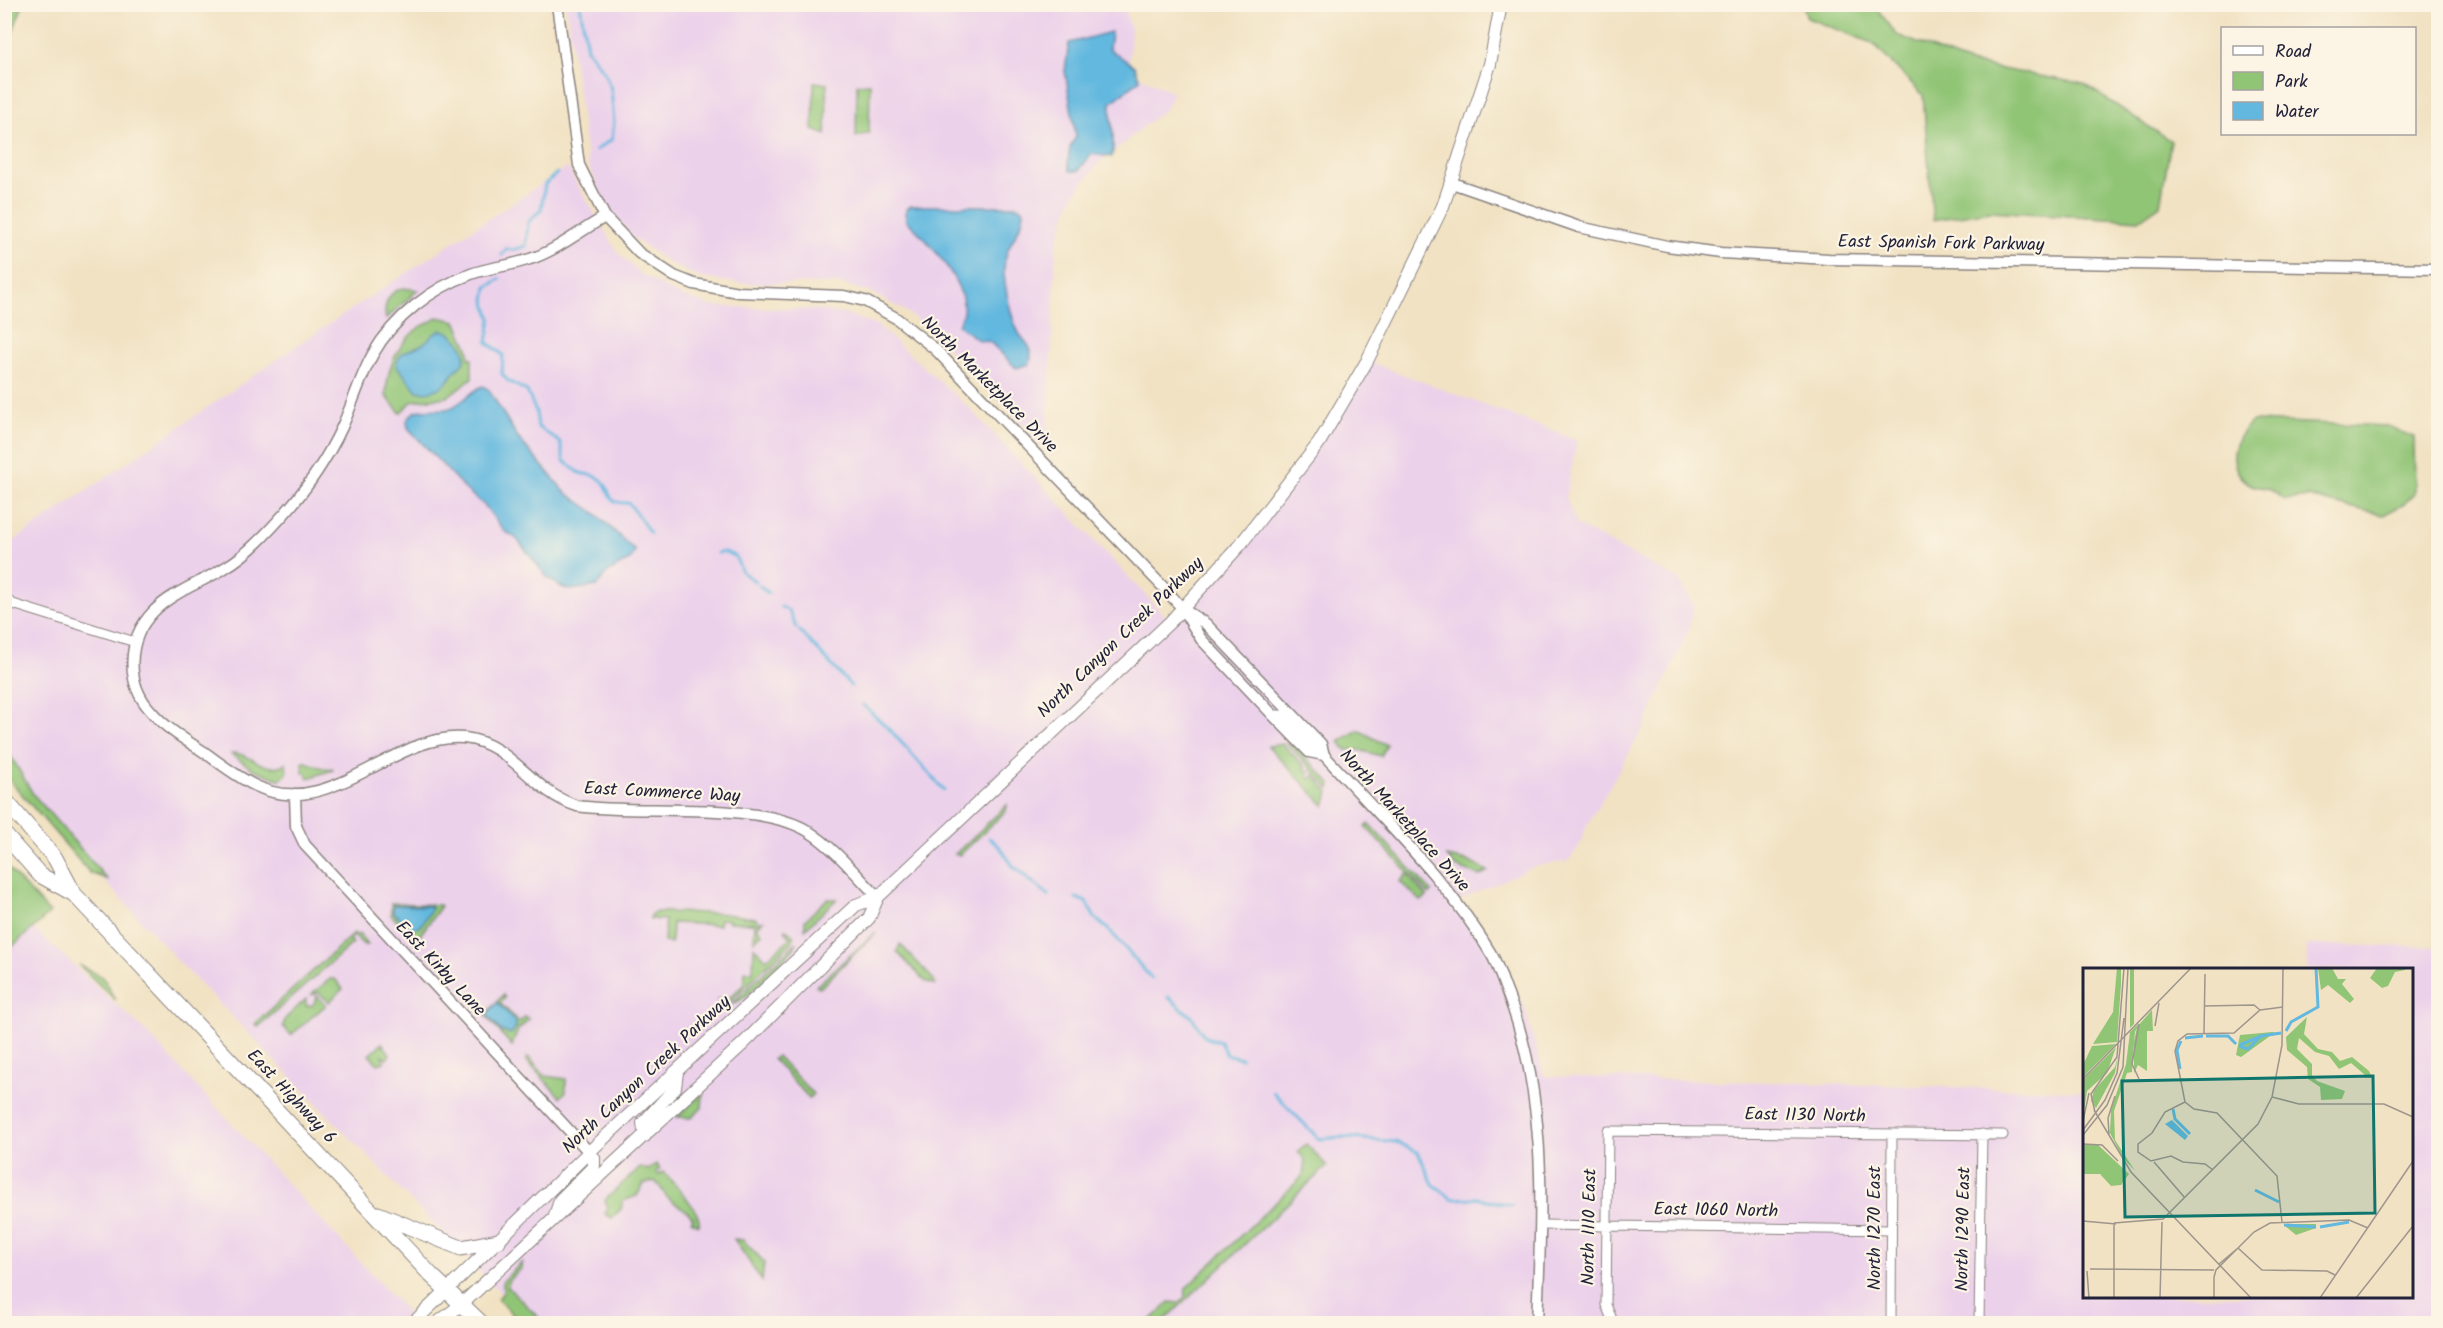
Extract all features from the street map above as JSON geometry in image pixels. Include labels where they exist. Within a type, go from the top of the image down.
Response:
[{"type":"highway","name":"East Highway 6","points":[[4,800],[55,858],[74,894],[446,1288],[482,1323]]},
{"type":"highway","name":"East Highway 6","points":[[4,834],[40,875],[74,894]]},
{"type":"highway","points":[[373,1211],[461,1248],[498,1241]]},
{"type":"main road","name":"North Canyon Creek Parkway","points":[[436,1323],[462,1304],[745,1042],[869,918],[878,897],[1182,608],[1240,545],[1319,443],[1367,361],[1452,183],[1490,64],[1501,4]]},
{"type":"main road","name":"North Canyon Creek Parkway","points":[[412,1323],[589,1152],[856,905],[878,897]]},
{"type":"main road","points":[[645,1136],[643,1123],[675,1088],[677,1072]]},
{"type":"main road","points":[[555,1217],[560,1200],[594,1167],[594,1158],[589,1152]]},
{"type":"street","name":"North Marketplace Drive","points":[[557,4],[579,165],[605,217],[639,253],[674,276],[694,284],[738,292],[844,296],[865,301],[896,318],[935,349],[1182,608],[1201,639],[1309,752],[1323,755]]},
{"type":"street","name":"East Spanish Fork Parkway","points":[[1452,183],[1580,227],[1667,246],[1721,253],[1829,259],[2439,268]]},
{"type":"street","points":[[4,598],[13,604],[135,642],[139,631],[160,605],[230,565],[275,524],[304,491],[342,428],[373,353],[410,310],[458,279],[490,268],[532,259],[605,217]]},
{"type":"street","name":"North Marketplace Drive","points":[[1182,608],[1206,624],[1321,744],[1323,755],[1424,862],[1456,902],[1494,959],[1518,1022],[1534,1091],[1540,1154],[1537,1323]]},
{"type":"street","name":"East Commerce Way","points":[[135,642],[134,677],[139,694],[160,720],[239,777],[263,789],[295,794],[324,789],[441,739],[478,740],[506,754],[530,779],[554,797],[577,806],[758,815],[793,824],[825,844],[878,897]]},
{"type":"street","name":"East Kirby Lane","points":[[295,794],[296,826],[305,845],[589,1152]]},
{"type":"street","name":"East 1130 North","points":[[1608,1131],[2003,1135]]},
{"type":"street","name":"North 1110 East","points":[[1608,1131],[1606,1305],[1614,1323]]},
{"type":"street","name":"North 1270 East","points":[[1891,1323],[1892,1134]]},
{"type":"street","name":"North 1290 East","points":[[1979,1323],[1982,1134]]},
{"type":"street","name":"East 1060 North","points":[[1540,1225],[1891,1230]]},
{"type":"shaded area","points":[[566,5],[1124,5],[1131,30],[1128,71],[1173,92],[1165,109],[1100,162],[1072,197],[1056,245],[1047,449],[928,328],[904,310],[870,292],[840,284],[737,283],[701,278],[671,264],[632,237],[604,201],[588,165]]},
{"type":"shaded area","points":[[567,167],[618,253],[639,273],[676,294],[711,306],[819,310],[849,315],[878,326],[968,407],[1170,621],[1299,471],[1367,361],[1577,440],[1566,497],[1576,525],[1678,579],[1694,605],[1689,629],[1643,729],[1586,827],[1579,847],[1568,861],[1535,866],[1456,902],[1524,1005],[1544,1076],[2083,1091],[2083,1298],[2413,1298],[2413,968],[2307,968],[2307,945],[2438,947],[2438,1323],[530,1323],[185,968],[23,793],[5,757],[5,547],[311,336]]},
{"type":"shaded area","points":[[32,927],[146,1032],[417,1323],[5,1324],[5,953]]},
{"type":"green space","points":[[4,5],[23,5],[5,51]]},
{"type":"green space","points":[[1803,5],[1874,5],[1897,35],[1969,63],[2084,84],[2171,141],[2160,205],[2139,220],[1990,211],[1933,220],[1923,95],[1872,43],[1807,18]]},
{"type":"green space","points":[[814,82],[827,84],[826,135],[813,130]]},
{"type":"green space","points":[[870,83],[869,133],[856,137],[857,84]]},
{"type":"green space","points":[[403,288],[418,290],[386,319],[385,308],[388,299],[394,292]]},
{"type":"green space","points":[[437,317],[456,321],[469,350],[469,358],[472,358],[472,378],[447,397],[413,401],[400,413],[386,396],[390,368],[403,343],[417,329]]},
{"type":"green space","points":[[2253,421],[2388,426],[2414,437],[2415,493],[2403,505],[2383,515],[2308,497],[2285,500],[2269,489],[2250,484],[2237,469],[2234,461],[2236,443]]},
{"type":"green space","points":[[1358,730],[1387,745],[1381,756],[1359,750],[1346,750],[1339,742]]},
{"type":"green space","points":[[1287,743],[1292,743],[1331,784],[1330,789]]},
{"type":"green space","points":[[1283,744],[1305,767],[1305,770],[1310,772],[1307,775],[1310,779],[1314,775],[1329,792],[1325,806],[1268,746]]},
{"type":"green space","points":[[5,746],[33,794],[107,879],[90,873],[5,775]]},
{"type":"green space","points":[[235,753],[266,766],[279,766],[286,763],[287,774],[280,780],[253,769],[231,754]]},
{"type":"green space","points":[[303,761],[333,770],[308,778],[306,773],[303,773]]},
{"type":"green space","points":[[1007,805],[1006,811],[960,855],[955,854]]},
{"type":"green space","points":[[1369,824],[1432,892],[1429,895],[1366,827]]},
{"type":"green space","points":[[1447,857],[1467,861],[1488,871],[1480,876],[1456,867]]},
{"type":"green space","points":[[5,865],[50,913],[5,953]]},
{"type":"green space","points":[[1407,874],[1427,897],[1421,901],[1400,882]]},
{"type":"green space","points":[[827,899],[837,899],[805,929],[805,920]]},
{"type":"green space","points":[[391,903],[441,906],[416,941],[391,915]]},
{"type":"green space","points":[[657,912],[717,913],[755,918],[759,922],[763,921],[757,927],[762,933],[754,941],[755,923],[729,922],[729,920],[720,919],[719,925],[672,923],[671,943],[664,942],[665,920],[650,919],[651,914]]},
{"type":"green space","points":[[786,929],[794,937],[792,942],[724,1005],[717,998],[724,1003],[744,984],[745,971],[753,972],[754,947],[767,959],[790,938],[785,932]]},
{"type":"green space","points":[[876,932],[820,988],[816,986]]},
{"type":"green space","points":[[354,933],[357,936],[359,934],[368,945],[364,945],[354,936],[350,940],[353,943],[258,1027],[255,1024]]},
{"type":"green space","points":[[797,942],[793,950],[754,989],[738,1002],[730,1005]]},
{"type":"green space","points":[[900,944],[934,980],[935,985],[925,981],[897,952]]},
{"type":"green space","points":[[79,965],[103,977],[115,1000]]},
{"type":"green space","points":[[330,979],[335,979],[343,989],[329,1002],[319,993],[311,995]]},
{"type":"green space","points":[[503,995],[505,998],[500,1003],[519,1022],[525,1017],[529,1019],[518,1030],[512,1046],[485,1015]]},
{"type":"green space","points":[[317,996],[326,1005],[291,1035],[283,1026],[285,1019],[306,999],[306,1006],[313,1005]]},
{"type":"green space","points":[[382,1043],[390,1054],[387,1059],[382,1055],[384,1062],[378,1064],[369,1055]]},
{"type":"green space","points":[[777,1056],[813,1094],[809,1098],[773,1059]]},
{"type":"green space","points":[[528,1057],[545,1076],[566,1079],[566,1092],[560,1097],[526,1060]]},
{"type":"green space","points":[[703,1093],[702,1108],[691,1118],[677,1117]]},
{"type":"green space","points":[[1306,1144],[1327,1166],[1162,1323],[1148,1323],[1170,1302],[1179,1303],[1185,1297],[1186,1288],[1303,1176],[1305,1160],[1298,1151]]},
{"type":"green space","points":[[656,1164],[660,1169],[656,1172],[659,1175],[663,1172],[692,1205],[699,1219],[699,1225],[691,1221],[693,1218],[690,1214],[669,1199],[654,1181],[644,1184],[637,1196],[623,1201],[621,1209],[612,1218],[605,1214],[608,1208],[605,1200],[640,1167],[648,1170]]},
{"type":"green space","points":[[734,1239],[743,1240],[764,1262],[762,1281]]},
{"type":"green space","points":[[522,1262],[521,1269],[508,1281],[508,1287],[544,1323],[521,1323],[498,1299],[504,1291],[502,1282]]},
{"type":"water","points":[[1111,32],[1109,49],[1134,66],[1140,79],[1111,103],[1112,157],[1092,154],[1078,171],[1070,171],[1068,162],[1070,147],[1076,137],[1065,71],[1069,43]]},
{"type":"water","points":[[911,206],[1018,206],[1024,210],[1021,225],[1007,253],[1004,272],[1012,314],[1019,333],[1029,347],[1030,364],[1016,368],[990,342],[978,340],[958,325],[963,312],[963,300],[959,288],[944,262],[906,220],[906,209]]},
{"type":"water","points":[[441,330],[450,334],[462,346],[464,361],[442,386],[428,391],[417,391],[396,365],[403,353],[421,345]]},
{"type":"water","points":[[483,386],[489,390],[518,438],[565,492],[594,512],[635,551],[631,559],[607,573],[597,586],[571,590],[561,587],[547,577],[516,538],[504,531],[485,506],[466,490],[408,428],[407,421],[415,412],[450,408]]},
{"type":"water","points":[[393,905],[432,908],[420,927],[413,928],[393,913]]},
{"type":"water","points":[[497,1002],[516,1022],[516,1028],[511,1034],[501,1031],[487,1015]]},
{"type":"waterway","points":[[580,4],[587,49],[604,72],[611,89],[614,122],[612,139],[596,150]]},
{"type":"waterway","points":[[502,255],[506,249],[513,250],[526,246],[528,222],[541,210],[545,184],[557,173]]},
{"type":"waterway","points":[[500,279],[487,287],[485,300],[491,319],[487,342],[503,355],[502,374],[508,381],[527,391],[536,412],[538,427],[560,442],[564,461],[580,473],[595,476],[604,482],[611,498],[620,503],[629,503],[650,533]]},
{"type":"waterway","points":[[724,552],[735,556],[742,572],[756,582]]},
{"type":"waterway","points":[[760,586],[768,593]]},
{"type":"waterway","points":[[781,607],[789,611],[796,627]]},
{"type":"waterway","points":[[799,630],[851,686]]},
{"type":"waterway","points":[[863,705],[891,731],[944,790]]},
{"type":"waterway","points":[[989,838],[1000,847],[1013,866],[1048,895]]},
{"type":"waterway","points":[[1076,898],[1086,902],[1095,918],[1111,932],[1152,979]]},
{"type":"waterway","points":[[1168,997],[1192,1017],[1205,1037],[1220,1042],[1226,1054],[1241,1058]]},
{"type":"waterway","points":[[1273,1092],[1319,1139],[1342,1137],[1396,1142],[1418,1152],[1433,1184],[1452,1199],[1476,1198],[1512,1205]]}]
